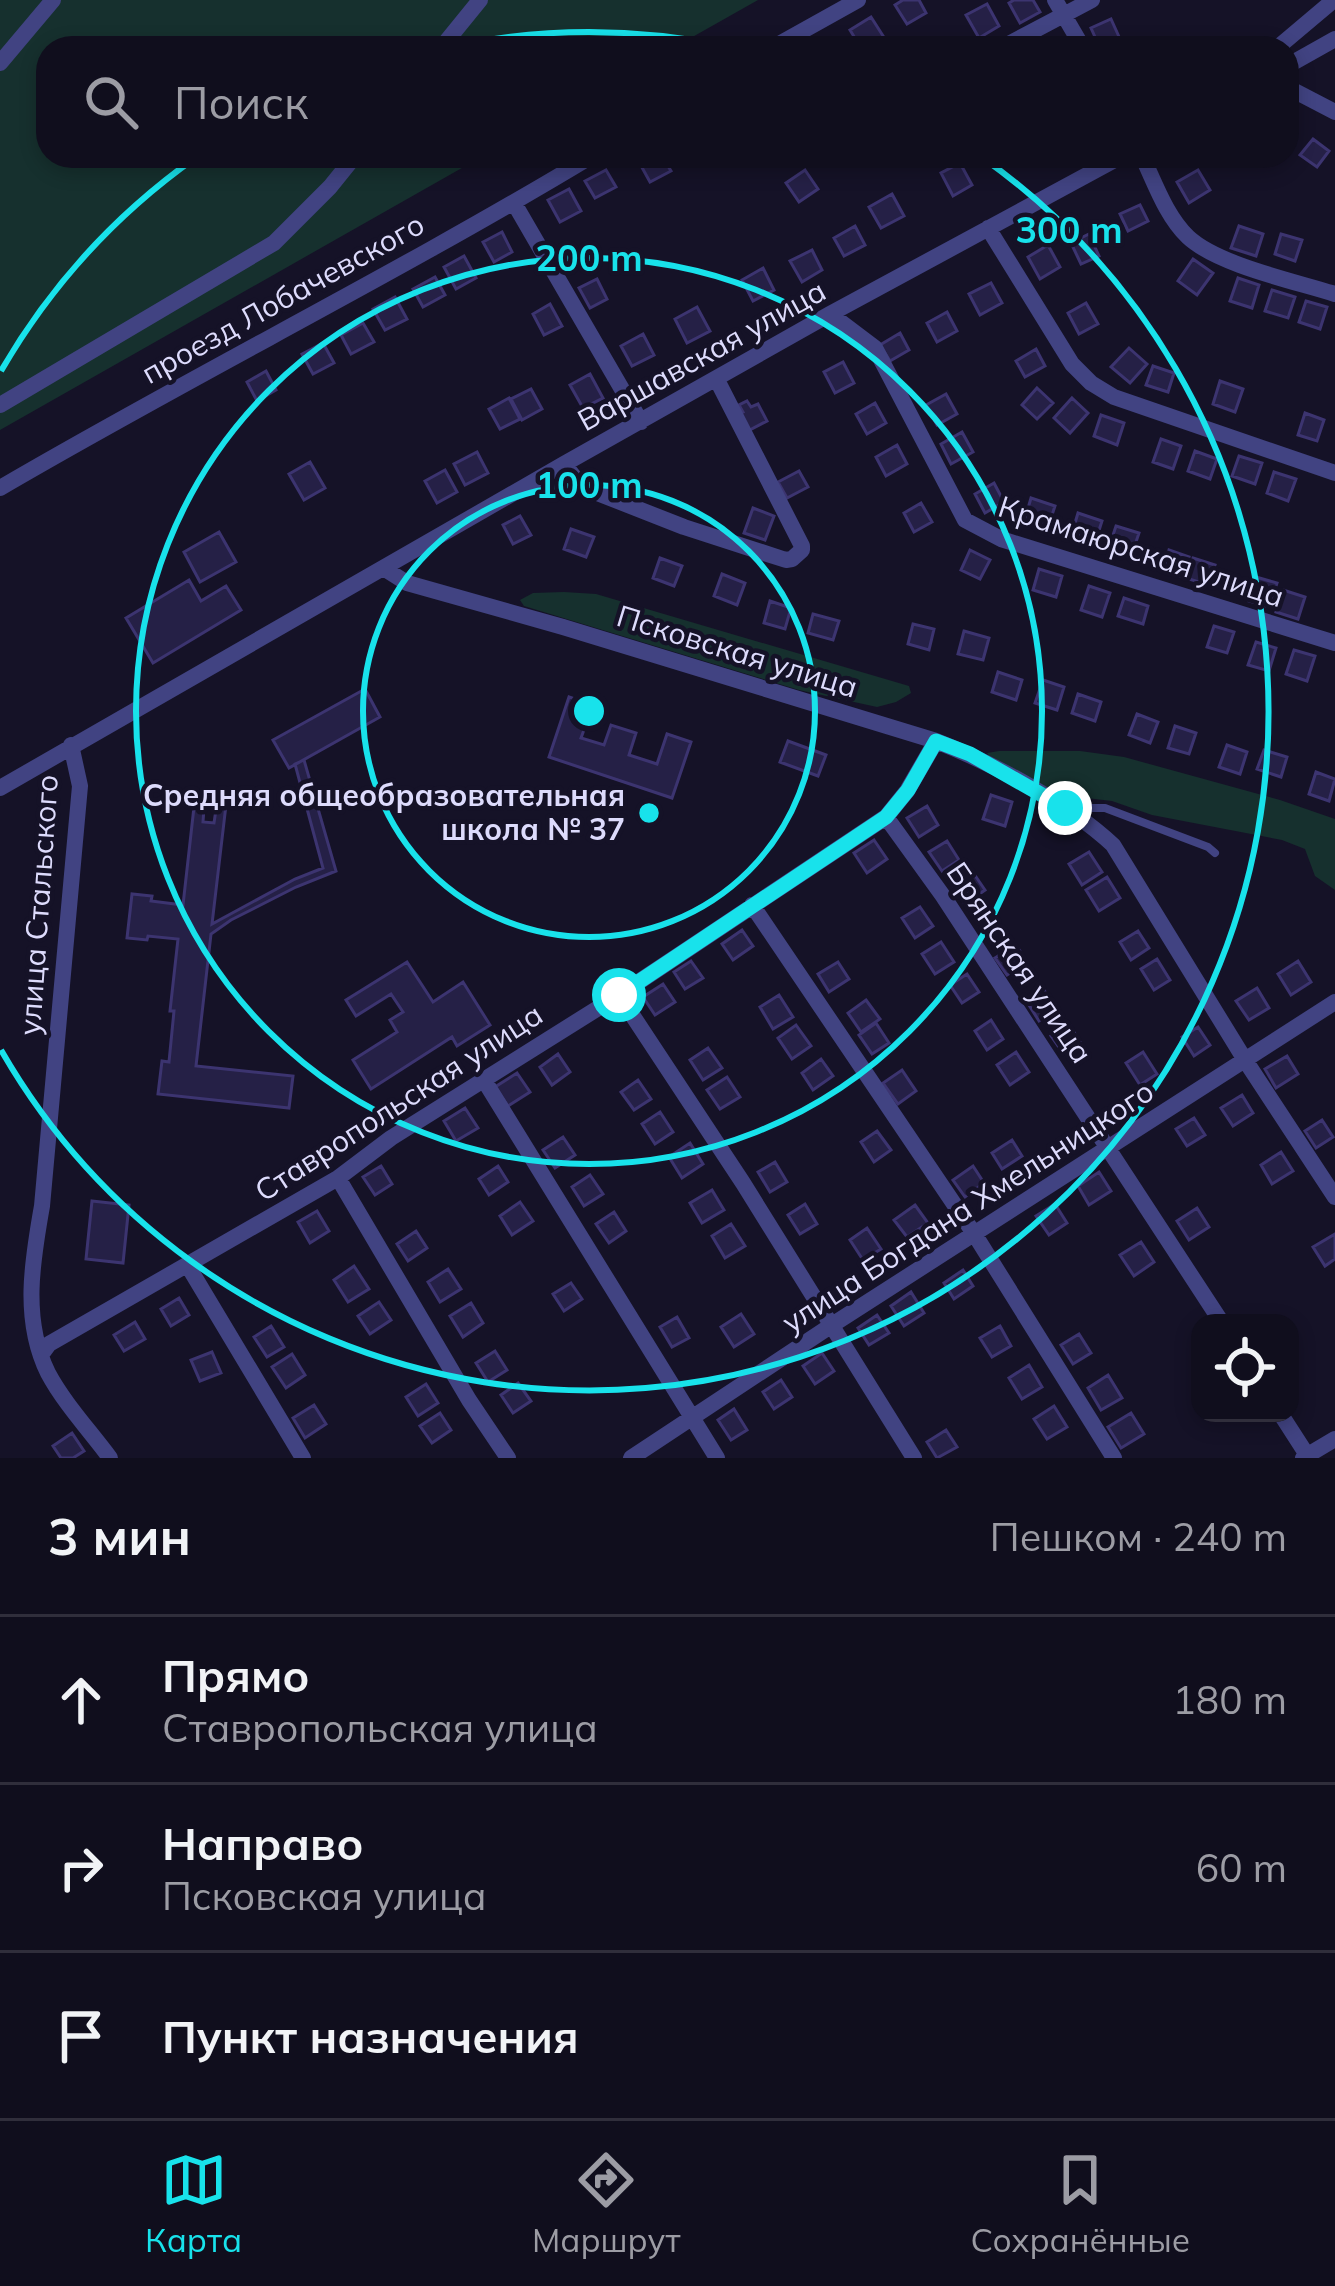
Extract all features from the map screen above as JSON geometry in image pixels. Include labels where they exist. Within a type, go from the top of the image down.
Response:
[{"type":"street","points":[[0,63],[52,0]]},
{"type":"street","points":[[452,36],[480,0]]},
{"type":"street","points":[[795,36],[858,0]]},
{"type":"street","points":[[1019,36],[1060,8],[1092,0]]},
{"type":"street","points":[[1291,36],[1334,0]]},
{"type":"street","points":[[1060,8],[1076,36]]},
{"type":"street","points":[[1299,59],[1335,39]]},
{"type":"street","points":[[1299,93],[1335,112]]},
{"type":"street","points":[[0,405],[274,244],[345,168]]},
{"type":"street","name":"проезд Лобачевского","points":[[0,488],[572,168]]},
{"type":"street","name":"Варшавская улица","points":[[0,788],[830,314],[1100,168]]},
{"type":"street","points":[[1148,168],[1187,236],[1212,255],[1335,294]]},
{"type":"street","points":[[514,203],[640,422]]},
{"type":"street","points":[[988,228],[1072,364],[1091,383],[1114,397],[1335,473]]},
{"type":"street","name":"Крамаюрская улица","points":[[830,314],[875,348],[965,520],[1001,538],[1335,643]]},
{"type":"street","points":[[564,464],[582,487],[684,527],[792,559],[802,546],[717,380]]},
{"type":"street","name":"Псковская улица","points":[[385,569],[407,583],[936,741],[970,754],[1094,827],[1113,845],[1335,1197]]},
{"type":"street","name":"Ставропольская улица","points":[[41,1355],[49,1344],[338,1178],[391,1138],[619,995],[886,817],[936,741]]},
{"type":"street","name":"улица Стальского","points":[[41,1355],[32,1316],[32,1264],[42,1206],[80,786],[71,745]]},
{"type":"street","name":"Брянская улица","points":[[886,817],[943,896],[1216,1314]]},
{"type":"street","points":[[752,905],[975,1235],[1114,1458]]},
{"type":"street","points":[[619,995],[914,1458]]},
{"type":"street","name":"улица Богдана Хмельницкого","points":[[631,1458],[1335,1002]]},
{"type":"street","points":[[484,1080],[717,1458]]},
{"type":"street","points":[[338,1178],[508,1458]]},
{"type":"street","points":[[188,1266],[303,1458]]},
{"type":"street","points":[[41,1355],[50,1378],[110,1458]]},
{"type":"street","points":[[1285,1422],[1306,1457],[1335,1439]]},
{"type":"lane","points":[[1065,808],[1105,808],[1215,853]]},
{"type":"green space","points":[[0,0],[758,0],[694,36],[36,36],[36,168],[462,168],[0,430]]},
{"type":"green space","points":[[533,593],[596,594],[909,686],[911,693],[877,707],[799,690],[524,606],[520,600]]},
{"type":"green space","points":[[1080,751],[1124,757],[1335,819],[1335,890],[1315,876],[1305,849],[1282,840],[1152,815],[1112,801],[1052,794],[987,753]]},
{"type":"building","points":[[919,0],[926,13],[907,24],[895,5]]},
{"type":"building","points":[[1033,0],[1040,12],[1020,23],[1009,3]]},
{"type":"building","points":[[987,4],[999,26],[978,36],[966,15]]},
{"type":"building","points":[[871,17],[883,36],[854,36],[850,30]]},
{"type":"building","points":[[1111,19],[1119,36],[1095,36],[1091,28]]},
{"type":"building","points":[[1313,139],[1329,151],[1317,167],[1300,155]]},
{"type":"building","points":[[642,168],[669,168],[671,171],[650,182]]},
{"type":"building","points":[[963,168],[972,185],[953,196],[941,173]]},
{"type":"building","points":[[606,170],[616,187],[595,198],[585,181]]},
{"type":"building","points":[[805,170],[818,189],[799,202],[786,183]]},
{"type":"building","points":[[1198,170],[1210,190],[1189,203],[1177,182]]},
{"type":"building","points":[[569,189],[581,211],[560,222],[548,200]]},
{"type":"building","points":[[892,194],[904,216],[881,228],[869,207]]},
{"type":"building","points":[[1140,205],[1148,221],[1128,231],[1120,214]]},
{"type":"building","points":[[855,226],[865,245],[844,256],[834,238]]},
{"type":"building","points":[[1239,226],[1263,234],[1256,256],[1231,248]]},
{"type":"building","points":[[502,232],[512,252],[494,262],[483,242]]},
{"type":"building","points":[[1089,234],[1099,256],[1081,264],[1071,243]]},
{"type":"building","points":[[1281,234],[1302,240],[1295,261],[1275,254]]},
{"type":"building","points":[[1048,245],[1060,267],[1040,279],[1028,257]]},
{"type":"building","points":[[812,250],[822,270],[802,282],[790,261]]},
{"type":"building","points":[[464,256],[476,278],[456,289],[444,267]]},
{"type":"building","points":[[1193,259],[1213,273],[1197,295],[1178,281]]},
{"type":"building","points":[[763,268],[774,290],[753,301],[742,280]]},
{"type":"building","points":[[435,277],[445,295],[423,307],[413,289]]},
{"type":"building","points":[[1238,278],[1259,285],[1252,308],[1230,301]]},
{"type":"building","points":[[597,279],[607,299],[590,308],[579,288]]},
{"type":"building","points":[[991,283],[1002,303],[980,315],[969,294]]},
{"type":"building","points":[[1272,290],[1295,297],[1288,318],[1265,311]]},
{"type":"building","points":[[395,297],[407,319],[385,330],[373,309]]},
{"type":"building","points":[[1306,301],[1327,307],[1320,329],[1299,322]]},
{"type":"building","points":[[1086,303],[1098,324],[1079,334],[1068,313]]},
{"type":"building","points":[[550,304],[562,326],[544,335],[533,314]]},
{"type":"building","points":[[697,307],[710,331],[687,343],[675,319]]},
{"type":"building","points":[[947,312],[957,331],[937,342],[927,323]]},
{"type":"building","points":[[363,323],[374,342],[351,354],[341,335]]},
{"type":"building","points":[[900,333],[909,350],[890,361],[880,345]]},
{"type":"building","points":[[643,334],[654,355],[632,366],[621,346]]},
{"type":"building","points":[[323,343],[334,363],[313,374],[302,354]]},
{"type":"building","points":[[1129,348],[1147,364],[1130,383],[1111,367]]},
{"type":"building","points":[[1036,349],[1045,366],[1025,377],[1016,361]]},
{"type":"building","points":[[843,362],[854,383],[835,393],[824,372]]},
{"type":"building","points":[[1153,366],[1174,373],[1168,392],[1146,385]]},
{"type":"building","points":[[266,371],[276,390],[257,401],[247,382]]},
{"type":"building","points":[[590,374],[603,398],[583,408],[570,385]]},
{"type":"building","points":[[1220,381],[1243,389],[1235,412],[1213,404]]},
{"type":"building","points":[[1037,388],[1053,403],[1037,419],[1022,405]]},
{"type":"building","points":[[531,389],[542,409],[522,420],[511,399]]},
{"type":"building","points":[[946,394],[957,414],[937,425],[926,405]]},
{"type":"building","points":[[509,398],[520,419],[500,429],[489,409]]},
{"type":"building","points":[[1072,398],[1088,413],[1070,433],[1054,418]]},
{"type":"building","points":[[747,401],[751,407],[758,404],[767,421],[744,433],[735,416],[743,412],[739,405]]},
{"type":"building","points":[[875,403],[886,423],[867,434],[856,414]]},
{"type":"building","points":[[1305,413],[1324,420],[1317,441],[1298,435]]},
{"type":"building","points":[[1101,415],[1124,423],[1117,445],[1094,436]]},
{"type":"building","points":[[962,432],[973,452],[951,464],[941,444]]},
{"type":"building","points":[[1161,439],[1181,446],[1173,469],[1153,462]]},
{"type":"building","points":[[897,445],[907,464],[886,476],[876,457]]},
{"type":"building","points":[[1195,451],[1217,459],[1210,479],[1188,471]]},
{"type":"building","points":[[477,452],[488,473],[465,485],[454,464]]},
{"type":"building","points":[[1239,456],[1262,463],[1255,484],[1232,476]]},
{"type":"building","points":[[310,462],[325,488],[304,500],[289,474]]},
{"type":"building","points":[[445,470],[457,492],[437,503],[425,481]]},
{"type":"building","points":[[799,471],[808,487],[787,498],[778,482]]},
{"type":"building","points":[[1274,472],[1296,479],[1288,501],[1267,493]]},
{"type":"building","points":[[994,483],[1004,502],[985,513],[975,494]]},
{"type":"building","points":[[1031,498],[1055,506],[1047,530],[1024,522]]},
{"type":"building","points":[[921,503],[932,522],[914,532],[904,513]]},
{"type":"building","points":[[753,508],[774,516],[765,540],[744,533]]},
{"type":"building","points":[[1078,513],[1102,521],[1096,540],[1072,533]]},
{"type":"building","points":[[520,516],[531,535],[513,544],[503,525]]},
{"type":"building","points":[[1116,526],[1139,533],[1132,554],[1109,547]]},
{"type":"building","points":[[571,529],[594,537],[586,557],[564,549]]},
{"type":"building","points":[[219,532],[236,562],[200,582],[184,552]]},
{"type":"building","points":[[970,550],[990,560],[980,579],[961,570]]},
{"type":"building","points":[[1169,550],[1189,557],[1182,577],[1163,571]]},
{"type":"building","points":[[660,558],[682,566],[674,586],[653,578]]},
{"type":"building","points":[[1193,558],[1215,565],[1208,585],[1186,578]]},
{"type":"building","points":[[1039,569],[1062,576],[1056,597],[1033,590]]},
{"type":"building","points":[[722,574],[745,583],[737,605],[714,596]]},
{"type":"building","points":[[1256,577],[1277,583],[1269,607],[1249,601]]},
{"type":"building","points":[[189,580],[201,601],[226,586],[241,610],[153,663],[126,618]]},
{"type":"building","points":[[1089,586],[1110,593],[1102,617],[1081,610]]},
{"type":"building","points":[[1283,590],[1305,597],[1298,619],[1276,612]]},
{"type":"building","points":[[1124,598],[1148,606],[1143,624],[1118,616]]},
{"type":"building","points":[[770,601],[791,608],[785,629],[764,623]]},
{"type":"building","points":[[813,614],[839,621],[833,640],[808,633]]},
{"type":"building","points":[[913,624],[934,629],[929,650],[908,644]]},
{"type":"building","points":[[1214,626],[1234,632],[1227,653],[1207,647]]},
{"type":"building","points":[[964,631],[989,638],[983,660],[958,654]]},
{"type":"building","points":[[1256,642],[1276,648],[1269,671],[1248,665]]},
{"type":"building","points":[[1294,650],[1315,656],[1307,681],[1286,674]]},
{"type":"building","points":[[998,672],[1022,680],[1016,700],[992,692]]},
{"type":"building","points":[[1043,680],[1064,687],[1057,710],[1035,703]]},
{"type":"building","points":[[365,689],[380,717],[289,768],[273,740]]},
{"type":"building","points":[[1078,694],[1101,702],[1095,721],[1072,713]]},
{"type":"building","points":[[569,697],[593,705],[581,738],[604,745],[611,725],[636,733],[629,755],[657,764],[667,734],[691,742],[672,798],[549,757]]},
{"type":"building","points":[[1137,714],[1158,722],[1150,743],[1129,735]]},
{"type":"building","points":[[1175,726],[1196,733],[1189,754],[1168,748]]},
{"type":"building","points":[[788,741],[826,755],[818,776],[780,762]]},
{"type":"building","points":[[1227,745],[1247,752],[1240,774],[1219,767]]},
{"type":"building","points":[[1264,750],[1287,757],[1281,777],[1257,769]]},
{"type":"building","points":[[304,760],[336,871],[296,887],[211,934],[196,1066],[293,1076],[289,1108],[158,1094],[162,1061],[169,1062],[178,939],[127,938],[132,894],[183,905],[194,807],[204,808],[203,822],[214,823],[217,803],[226,805],[212,924],[323,868],[295,764]]},
{"type":"building","points":[[1316,772],[1335,779],[1329,801],[1309,794]]},
{"type":"building","points":[[991,795],[1012,802],[1005,826],[983,819]]},
{"type":"building","points":[[927,806],[938,825],[919,837],[907,818]]},
{"type":"building","points":[[874,840],[887,859],[867,873],[854,853]]},
{"type":"building","points":[[947,841],[959,860],[942,871],[929,852]]},
{"type":"building","points":[[1089,852],[1102,872],[1082,885],[1069,864]]},
{"type":"building","points":[[972,871],[985,890],[965,904],[952,884]]},
{"type":"building","points":[[1107,877],[1120,898],[1099,911],[1086,890]]},
{"type":"building","points":[[920,907],[933,926],[915,938],[902,918]]},
{"type":"building","points":[[742,930],[753,946],[733,960],[722,944]]},
{"type":"building","points":[[1138,931],[1149,948],[1131,960],[1120,942]]},
{"type":"building","points":[[941,942],[954,962],[935,974],[922,954]]},
{"type":"building","points":[[1016,945],[1027,962],[1007,975],[995,958]]},
{"type":"building","points":[[1157,959],[1170,980],[1154,990],[1141,969]]},
{"type":"building","points":[[691,961],[703,978],[685,989],[674,972]]},
{"type":"building","points":[[1298,961],[1311,982],[1291,995],[1278,974]]},
{"type":"building","points":[[407,962],[433,1002],[463,982],[490,1025],[457,1046],[452,1037],[371,1089],[353,1060],[397,1032],[390,1020],[403,1012],[391,994],[356,1016],[346,1000]]},
{"type":"building","points":[[838,962],[849,979],[829,992],[818,974]]},
{"type":"building","points":[[967,974],[979,992],[962,1003],[950,985]]},
{"type":"building","points":[[663,984],[675,1002],[655,1015],[643,997]]},
{"type":"building","points":[[1257,988],[1269,1008],[1249,1020],[1236,1001]]},
{"type":"building","points":[[1044,990],[1057,1009],[1039,1021],[1027,1002]]},
{"type":"building","points":[[779,995],[793,1017],[773,1029],[760,1007]]},
{"type":"building","points":[[866,1000],[880,1019],[861,1032],[848,1013]]},
{"type":"building","points":[[991,1020],[1003,1039],[987,1050],[975,1031]]},
{"type":"building","points":[[876,1023],[889,1043],[872,1054],[859,1035]]},
{"type":"building","points":[[1069,1024],[1080,1042],[1063,1053],[1051,1036]]},
{"type":"building","points":[[796,1025],[811,1046],[792,1059],[778,1038]]},
{"type":"building","points":[[1198,1027],[1210,1045],[1194,1056],[1182,1037]]},
{"type":"building","points":[[708,1048],[722,1068],[703,1080],[690,1060]]},
{"type":"building","points":[[1016,1052],[1029,1072],[1010,1085],[997,1065]]},
{"type":"building","points":[[1143,1052],[1157,1074],[1140,1085],[1126,1063]]},
{"type":"building","points":[[558,1054],[570,1072],[552,1085],[540,1067]]},
{"type":"building","points":[[1287,1056],[1298,1074],[1276,1088],[1265,1069]]},
{"type":"building","points":[[821,1059],[833,1076],[813,1090],[802,1073]]},
{"type":"building","points":[[902,1070],[916,1091],[898,1104],[883,1083]]},
{"type":"building","points":[[517,1073],[530,1092],[508,1106],[495,1087]]},
{"type":"building","points":[[727,1077],[740,1097],[720,1109],[707,1090]]},
{"type":"building","points":[[638,1080],[651,1099],[634,1110],[621,1092]]},
{"type":"building","points":[[1242,1095],[1253,1113],[1233,1126],[1221,1108]]},
{"type":"building","points":[[465,1108],[478,1128],[456,1141],[444,1121]]},
{"type":"building","points":[[660,1112],[673,1132],[655,1144],[642,1124]]},
{"type":"building","points":[[1194,1118],[1205,1135],[1187,1146],[1176,1129]]},
{"type":"building","points":[[1322,1120],[1333,1137],[1316,1148],[1305,1131]]},
{"type":"building","points":[[877,1131],[891,1150],[874,1162],[861,1142]]},
{"type":"building","points":[[563,1137],[575,1155],[555,1168],[543,1150]]},
{"type":"building","points":[[1012,1140],[1022,1156],[1002,1169],[992,1153]]},
{"type":"building","points":[[690,1143],[703,1164],[682,1178],[669,1157]]},
{"type":"building","points":[[1281,1152],[1293,1171],[1272,1184],[1261,1165]]},
{"type":"building","points":[[775,1162],[787,1182],[770,1192],[758,1172]]},
{"type":"building","points":[[381,1166],[392,1184],[375,1195],[363,1177]]},
{"type":"building","points":[[498,1166],[508,1182],[489,1195],[479,1179]]},
{"type":"building","points":[[973,1166],[984,1183],[965,1197],[953,1180]]},
{"type":"building","points":[[1099,1172],[1111,1191],[1089,1205],[1078,1186]]},
{"type":"building","points":[[590,1175],[603,1194],[584,1206],[572,1187]]},
{"type":"building","points":[[712,1190],[724,1210],[702,1223],[690,1203]]},
{"type":"building","points":[[92,1201],[129,1205],[123,1263],[86,1259]]},
{"type":"building","points":[[520,1202],[533,1221],[512,1235],[500,1216]]},
{"type":"building","points":[[805,1204],[817,1224],[800,1234],[788,1215]]},
{"type":"building","points":[[1055,1204],[1067,1223],[1049,1235],[1036,1216]]},
{"type":"building","points":[[915,1205],[928,1223],[907,1237],[894,1220]]},
{"type":"building","points":[[1197,1208],[1209,1227],[1189,1240],[1177,1221]]},
{"type":"building","points":[[317,1211],[329,1231],[310,1243],[298,1222]]},
{"type":"building","points":[[614,1212],[626,1231],[609,1243],[596,1224]]},
{"type":"building","points":[[731,1224],[745,1246],[725,1258],[712,1236]]},
{"type":"building","points":[[867,1228],[881,1249],[863,1260],[850,1240]]},
{"type":"building","points":[[416,1231],[427,1248],[408,1261],[397,1244]]},
{"type":"building","points":[[1335,1234],[1335,1259],[1325,1266],[1313,1247]]},
{"type":"building","points":[[1141,1242],[1154,1262],[1134,1276],[1120,1255]]},
{"type":"building","points":[[354,1266],[369,1289],[348,1302],[334,1280]]},
{"type":"building","points":[[448,1269],[461,1289],[440,1302],[428,1282]]},
{"type":"building","points":[[963,1270],[973,1286],[954,1299],[944,1283]]},
{"type":"building","points":[[571,1283],[582,1299],[564,1311],[553,1294]]},
{"type":"building","points":[[911,1292],[924,1313],[904,1326],[891,1306]]},
{"type":"building","points":[[179,1298],[189,1315],[171,1326],[161,1309]]},
{"type":"building","points":[[379,1302],[391,1320],[370,1334],[358,1316]]},
{"type":"building","points":[[471,1303],[483,1323],[463,1337],[450,1316]]},
{"type":"building","points":[[741,1314],[754,1334],[734,1347],[721,1327]]},
{"type":"building","points":[[877,1315],[889,1333],[869,1345],[858,1328]]},
{"type":"building","points":[[677,1317],[689,1338],[672,1347],[660,1327]]},
{"type":"building","points":[[135,1322],[145,1339],[124,1351],[114,1335]]},
{"type":"building","points":[[271,1326],[284,1347],[267,1357],[254,1337]]},
{"type":"building","points":[[1000,1326],[1011,1346],[992,1357],[980,1338]]},
{"type":"building","points":[[1079,1334],[1091,1353],[1073,1364],[1061,1345]]},
{"type":"building","points":[[495,1351],[507,1370],[488,1382],[476,1363]]},
{"type":"building","points":[[212,1352],[221,1373],[200,1381],[191,1360]]},
{"type":"building","points":[[822,1353],[834,1371],[815,1384],[803,1366]]},
{"type":"building","points":[[292,1354],[305,1375],[286,1388],[272,1367]]},
{"type":"building","points":[[1029,1365],[1042,1387],[1022,1399],[1009,1378]]},
{"type":"building","points":[[1108,1375],[1122,1398],[1101,1410],[1088,1388]]},
{"type":"building","points":[[781,1380],[792,1397],[774,1409],[763,1392]]},
{"type":"building","points":[[518,1383],[531,1401],[513,1413],[501,1395]]},
{"type":"building","points":[[426,1384],[438,1403],[418,1416],[406,1397]]},
{"type":"building","points":[[314,1405],[326,1424],[305,1438],[293,1418]]},
{"type":"building","points":[[1054,1406],[1067,1427],[1047,1439],[1034,1419]]},
{"type":"building","points":[[734,1409],[747,1430],[731,1440],[718,1420]]},
{"type":"building","points":[[440,1413],[451,1430],[432,1443],[420,1426]]},
{"type":"building","points":[[1131,1413],[1144,1434],[1121,1448],[1108,1427]]},
{"type":"building","points":[[946,1430],[957,1447],[937,1458],[927,1442]]},
{"type":"building","points":[[72,1433],[84,1451],[61,1458],[53,1446]]},
{"type":"place","name":"Средняя общеобразовательная школа № 37","points":[[649,813]]},
{"type":"route","points":[[619,995],[886,817],[936,741],[970,754],[1065,808]]}]
